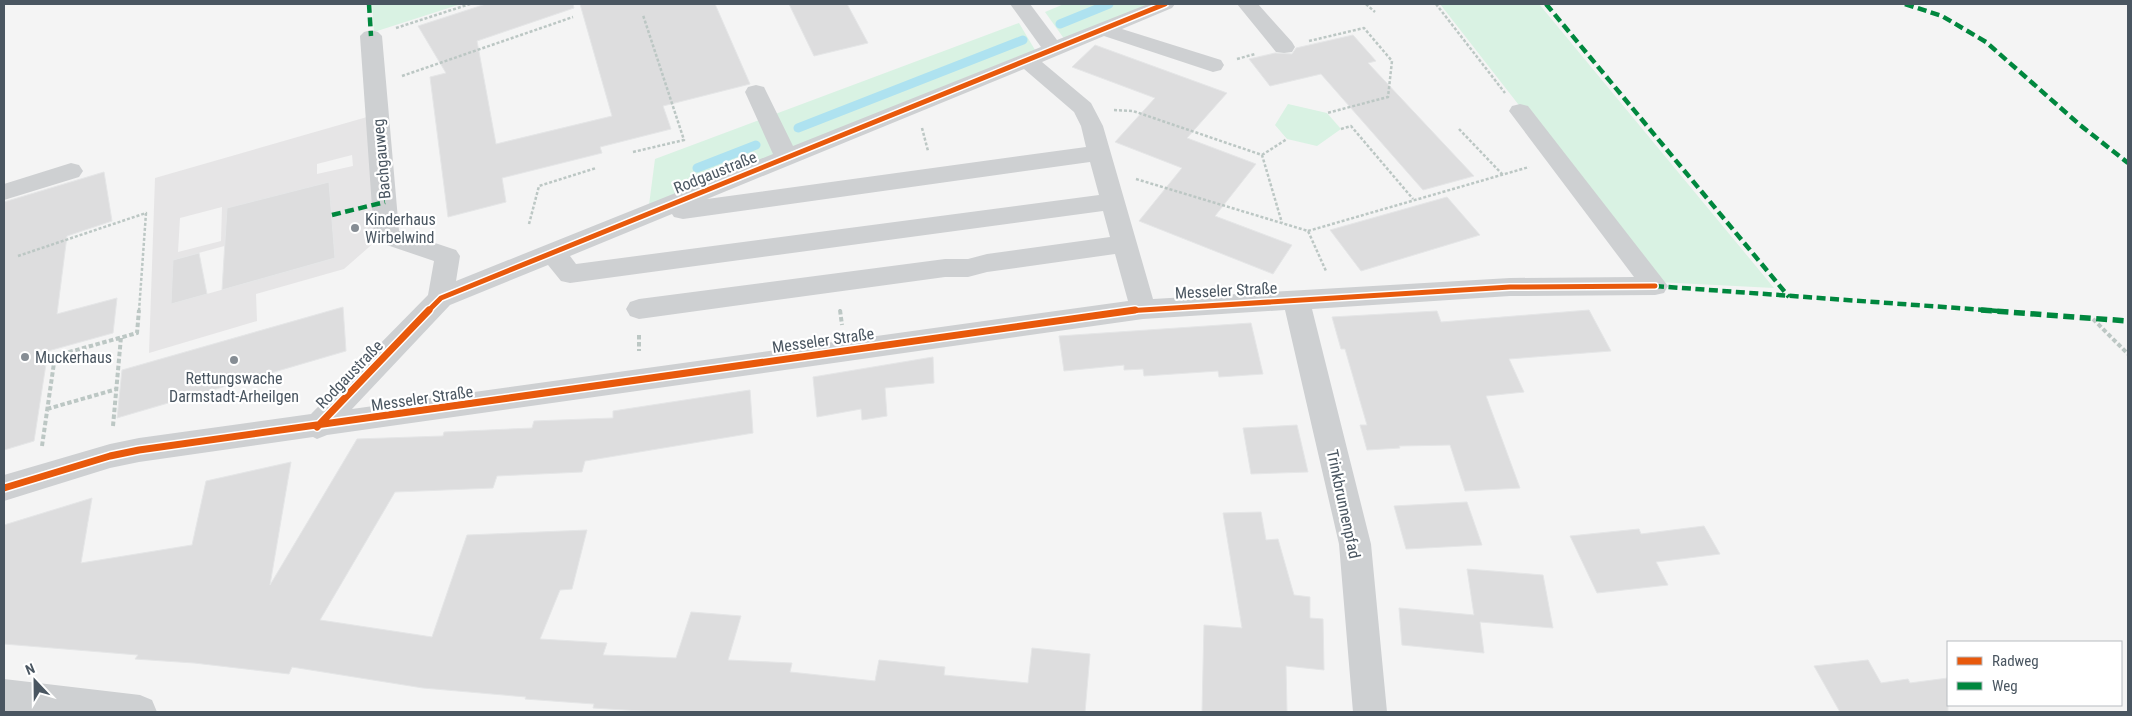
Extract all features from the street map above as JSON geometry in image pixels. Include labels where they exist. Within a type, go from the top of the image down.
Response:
[{"type":"street","points":[[1020,4],[1054,49]]},
{"type":"street","name":"Rodgaustraße","points":[[317,427],[441,298],[1165,4]]},
{"type":"street","points":[[1247,4],[1284,47]]},
{"type":"street","points":[[1102,29],[1213,64]]},
{"type":"street","name":"Bachgauweg","points":[[371,36],[387,236],[447,256],[441,298]]},
{"type":"street","points":[[1027,60],[1082,108],[1092,126],[1142,309]]},
{"type":"street","points":[[756,92],[787,158]]},
{"type":"street","name":"Messeler Straße","points":[[4,488],[110,456],[1142,309],[1510,287],[1655,286],[1520,111]]},
{"type":"street","points":[[641,217],[934,176],[1102,161]]},
{"type":"street","points":[[4,192],[71,171]]},
{"type":"street","points":[[553,252],[570,274],[1113,201]]},
{"type":"street","points":[[639,310],[945,268],[968,268],[987,263],[1125,244]]},
{"type":"street","name":"Trinkbrunnenpfad","points":[[1296,299],[1355,544],[1370,712]]},
{"type":"street","points":[[4,695],[140,712]]},
{"type":"path","points":[[371,36],[470,4]]},
{"type":"path","points":[[1366,4],[1375,12]]},
{"type":"path","points":[[1436,4],[1520,111]]},
{"type":"path","points":[[633,152],[684,140],[643,15]]},
{"type":"path","points":[[375,85],[573,18]]},
{"type":"path","points":[[1213,64],[1364,28],[1392,61],[1388,97],[1327,113]]},
{"type":"path","points":[[917,105],[934,176]]},
{"type":"path","points":[[1082,108],[1133,111],[1262,155]]},
{"type":"path","points":[[1341,130],[1351,126],[1413,199]]},
{"type":"path","points":[[1102,161],[1308,232],[1413,199],[1503,175],[1459,129]]},
{"type":"path","points":[[1262,155],[1287,139]]},
{"type":"path","points":[[1262,155],[1282,223]]},
{"type":"path","points":[[529,224],[540,186],[596,168]]},
{"type":"path","points":[[18,256],[146,213],[137,333],[55,356],[37,478]]},
{"type":"path","points":[[1308,232],[1337,297]]},
{"type":"path","points":[[638,381],[639,310]]},
{"type":"path","points":[[2093,319],[2128,354]]},
{"type":"path","points":[[110,456],[122,337]]},
{"type":"path","points":[[46,362],[54,360]]},
{"type":"path","points":[[47,409],[117,389]]},
{"type":"shaded area","name":"Kinderhaus Wirbelwind","points":[[367,117],[377,240],[344,269],[256,294],[257,321],[149,353],[155,178]],"holes":[[[352,155],[353,166],[317,174],[317,164]],[[329,182],[335,258],[171,304],[173,260],[239,242],[239,205]],[[222,207],[221,241],[178,252],[180,218]]]},
{"type":"green space","points":[[372,4],[461,4],[374,32]]},
{"type":"green space","points":[[1064,4],[1149,4],[1065,40],[1045,12]]},
{"type":"green space","points":[[1440,4],[1539,4],[1774,288],[1657,282]]},
{"type":"green space","points":[[1019,23],[1035,50],[649,205],[655,159]]},
{"type":"green space","points":[[1288,104],[1327,113],[1341,129],[1317,146],[1287,139],[1275,125]]},
{"type":"building","points":[[486,4],[573,4],[574,8],[477,41],[496,144],[612,116],[580,4],[715,4],[750,84],[663,106],[671,129],[600,147],[602,153],[502,178],[506,202],[448,217],[430,77],[446,73],[418,26]]},
{"type":"building","points":[[789,4],[847,4],[868,43],[814,56]]},
{"type":"building","points":[[1353,35],[1376,61],[1368,63],[1474,176],[1423,190],[1321,74],[1270,86],[1249,59],[1275,53],[1292,54],[1296,48]]},
{"type":"building","points":[[1095,45],[1227,93],[1187,138],[1256,164],[1215,216],[1292,245],[1273,274],[1139,221],[1182,168],[1115,142],[1155,98],[1072,67]]},
{"type":"building","name":"Muckerhaus","points":[[104,172],[112,221],[67,236],[57,314],[117,298],[113,333],[48,351],[34,441],[4,450],[4,202]]},
{"type":"building","points":[[329,182],[335,258],[222,290],[227,208]]},
{"type":"building","points":[[1447,197],[1480,235],[1361,271],[1330,230]]},
{"type":"building","points":[[199,253],[207,294],[171,304],[173,260]]},
{"type":"building","name":"Rettungswache Darmstadt-Arheilgen","points":[[343,307],[346,351],[117,418],[122,370]]},
{"type":"building","points":[[1589,310],[1611,351],[1509,359],[1524,392],[1486,396],[1520,488],[1465,491],[1450,445],[1399,446],[1400,448],[1367,450],[1360,425],[1367,425],[1345,349],[1341,349],[1332,317],[1437,311],[1441,322]]},
{"type":"building","points":[[1251,323],[1263,374],[1219,377],[1218,371],[1144,376],[1143,369],[1124,370],[1124,365],[1064,371],[1059,336]]},
{"type":"building","points":[[933,357],[934,383],[885,388],[887,416],[862,420],[861,409],[817,417],[813,377]]},
{"type":"building","points":[[750,390],[753,433],[585,461],[582,472],[497,476],[493,488],[395,492],[320,620],[432,637],[467,535],[587,530],[572,589],[560,590],[540,639],[607,643],[603,655],[676,658],[691,612],[741,616],[728,660],[792,663],[790,672],[875,681],[879,660],[945,667],[944,675],[1028,683],[1032,648],[1090,654],[1085,712],[657,712],[593,708],[594,704],[423,688],[292,667],[289,674],[194,663],[135,659],[138,655],[4,644],[4,525],[92,498],[81,563],[192,545],[206,481],[291,462],[270,585],[357,439],[443,436],[444,432],[532,428],[534,421],[613,418],[613,411]]},
{"type":"building","points":[[1297,425],[1308,472],[1251,474],[1243,428]]},
{"type":"building","points":[[1467,502],[1482,545],[1406,549],[1394,506]]},
{"type":"building","points":[[1261,512],[1266,540],[1278,539],[1294,595],[1310,597],[1310,618],[1323,619],[1324,670],[1286,666],[1287,712],[1202,712],[1204,625],[1242,628],[1223,513]]},
{"type":"building","points":[[1704,526],[1720,554],[1656,562],[1668,585],[1597,593],[1570,536],[1639,529],[1641,534]]},
{"type":"building","points":[[1467,569],[1543,575],[1553,628],[1480,622],[1484,653],[1402,645],[1399,608],[1474,615]]},
{"type":"building","points":[[1868,660],[1881,683],[1908,679],[1910,683],[1947,678],[1948,712],[1840,712],[1814,666]]},
{"type":"waterway","points":[[1060,24],[1109,4]]},
{"type":"waterway","points":[[798,128],[1023,40]]},
{"type":"waterway","points":[[697,168],[756,145]]},
{"type":"marked path","points":[[369,4],[371,36]]},
{"type":"marked path","points":[[1546,4],[1789,297]]},
{"type":"marked path","points":[[1905,4],[1942,16],[1986,42],[2080,125],[2128,163]]},
{"type":"marked path","points":[[332,215],[385,202]]},
{"type":"marked path","points":[[1655,286],[2128,321]]},
{"type":"cycle path","points":[[317,427],[441,298],[1165,4]]},
{"type":"cycle path","points":[[4,488],[110,456],[139,450],[1143,309],[1510,287],[1655,286]]},
{"type":"place","name":"Kinderhaus Wirbelwind","points":[[355,228]]},
{"type":"place","name":"Muckerhaus","points":[[25,357]]},
{"type":"place","name":"Rettungswache Darmstadt-Arheilgen","points":[[234,360]]}]
